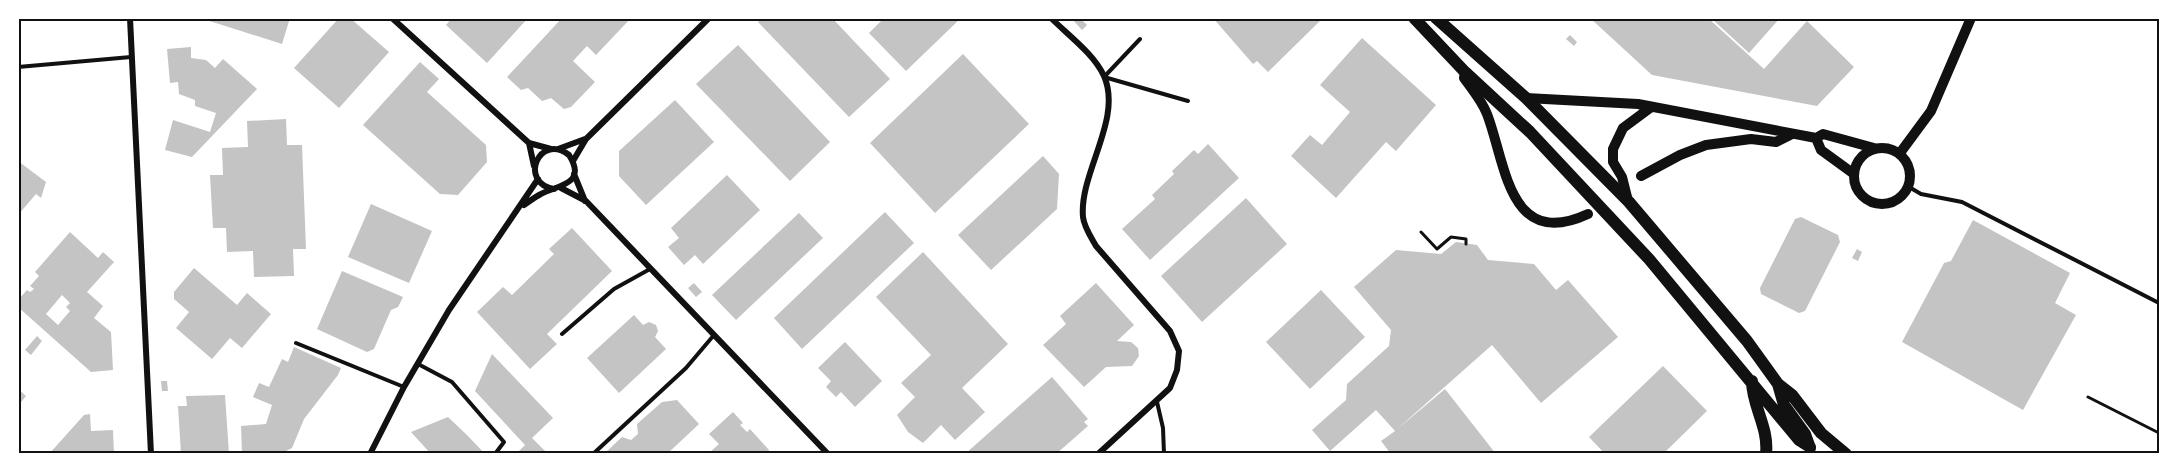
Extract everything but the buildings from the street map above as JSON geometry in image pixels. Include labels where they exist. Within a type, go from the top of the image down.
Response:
[{"type":"main road","points":[[1414,18],[1465,72],[1530,132],[1602,207],[1752,381],[1799,440],[1812,451]]},
{"type":"main road","points":[[1436,18],[1526,98],[1629,202],[1747,341],[1778,384],[1792,395],[1821,433],[1846,454]]},
{"type":"main road","points":[[1752,381],[1752,394],[1766,433],[1766,454]]},
{"type":"main road","points":[[1778,384],[1784,405],[1805,434],[1812,451]]},
{"type":"street","points":[[130,18],[151,454]]},
{"type":"street","points":[[392,18],[529,143],[555,149],[569,156],[573,161],[574,174],[586,201],[828,454]]},
{"type":"street","points":[[573,161],[586,139],[709,18]]},
{"type":"street","points":[[1051,18],[1094,61],[1104,77],[1108,100],[1104,129],[1083,203],[1083,219],[1096,246],[1170,331],[1179,351],[1177,370],[1170,388],[1098,454]]},
{"type":"street","points":[[1900,153],[1931,111],[1971,18]]},
{"type":"street","points":[[1465,72],[1464,78],[1487,114],[1505,176],[1522,208],[1530,215],[1548,222],[1571,221],[1588,214]]},
{"type":"street","points":[[1526,98],[1638,104],[1792,134],[1816,138],[1823,134],[1875,148],[1883,147],[1900,153],[1910,168],[1909,187],[1896,201],[1877,204],[1861,194],[1854,174],[1821,150],[1816,138]]},
{"type":"street","points":[[1620,103],[1623,128]]},
{"type":"street","points":[[1629,202],[1622,177],[1613,162],[1613,150],[1623,128],[1650,108]]},
{"type":"street","points":[[1641,176],[1680,155],[1706,146],[1751,139],[1776,142],[1792,134]]},
{"type":"street","points":[[535,167],[540,155],[586,139]]},
{"type":"street","points":[[529,143],[537,179],[547,188],[557,188],[586,201]]},
{"type":"street","points":[[1854,174],[1860,158],[1875,148]]},
{"type":"street","points":[[521,207],[542,193],[571,180],[574,174]]},
{"type":"street","points":[[370,454],[404,387],[449,310],[521,207],[537,179]]},
{"type":"lane","points":[[1140,39],[1104,77],[1188,101]]},
{"type":"lane","points":[[18,67],[132,57]]},
{"type":"lane","points":[[1909,187],[1921,194],[1962,202],[2159,303]]},
{"type":"lane","points":[[562,334],[614,290],[650,269]]},
{"type":"lane","points":[[593,454],[686,368],[714,335]]},
{"type":"lane","points":[[296,343],[404,387]]},
{"type":"lane","points":[[418,363],[452,382],[504,442],[495,454]]},
{"type":"lane","points":[[1157,402],[1163,428],[1164,454]]},
{"type":"path","points":[[1420,232],[1437,249],[1451,237],[1466,239],[1466,244]]},
{"type":"path","points":[[2088,397],[2159,433]]}]
